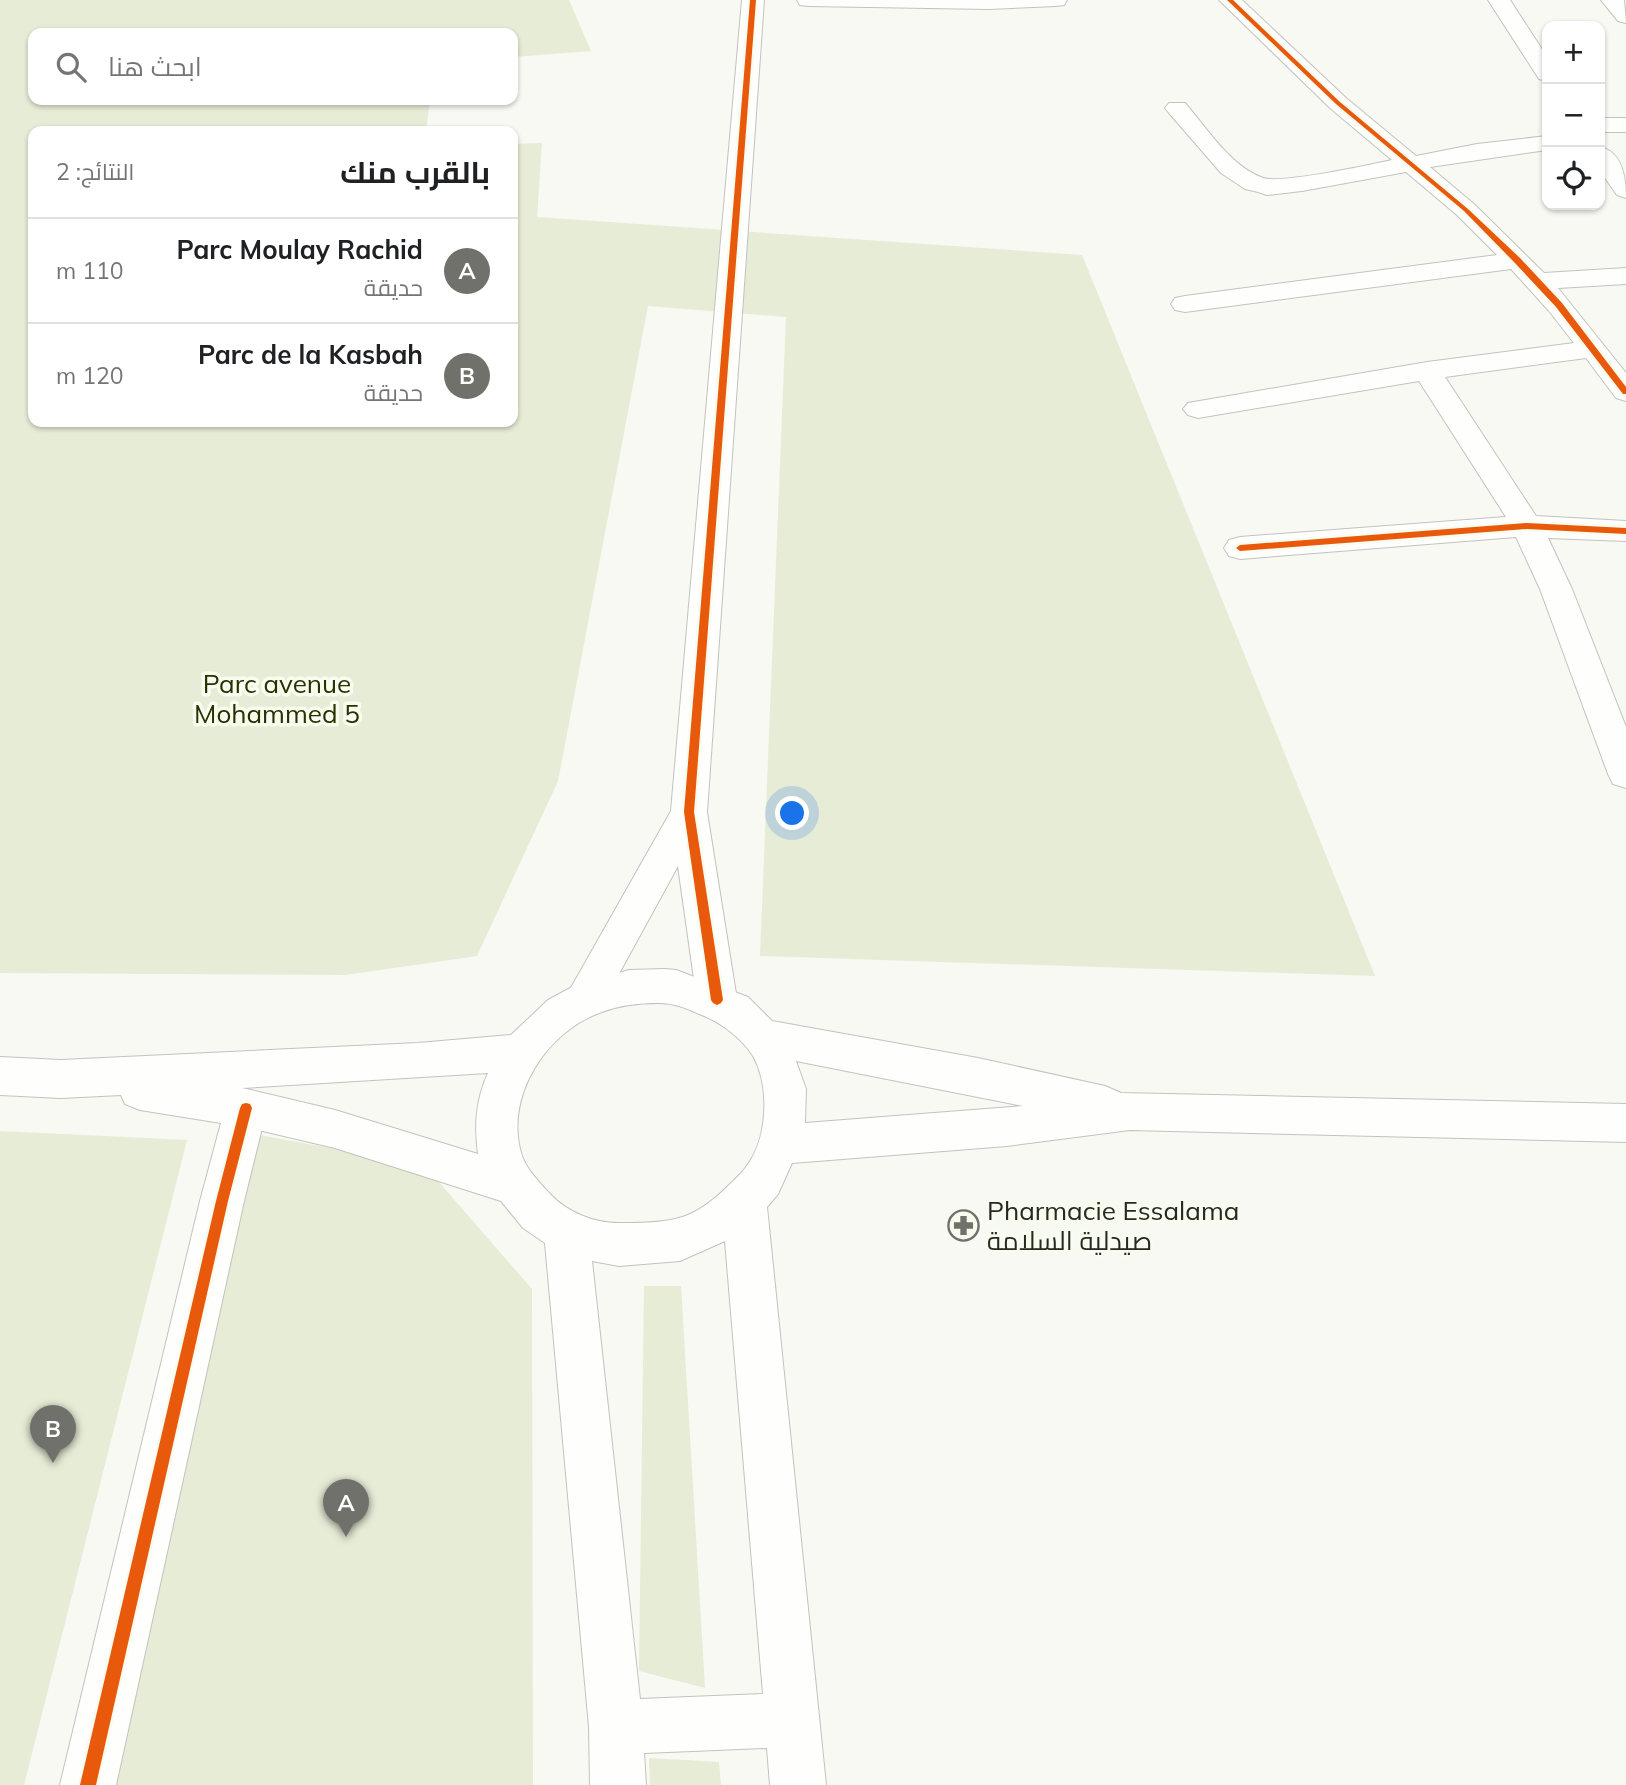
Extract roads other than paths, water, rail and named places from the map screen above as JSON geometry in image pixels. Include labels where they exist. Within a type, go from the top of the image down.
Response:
[{"type":"street","points":[[717,1000],[689,812],[753,0]]},
{"type":"street","points":[[808,0],[1056,0]]},
{"type":"street","points":[[1230,0],[1338,103],[1466,210],[1517,260],[1626,392]]},
{"type":"street","points":[[1499,0],[1542,67]]},
{"type":"street","points":[[1612,0],[1626,16]]},
{"type":"street","points":[[1177,108],[1236,173],[1257,186],[1287,185],[1413,166],[1473,151],[1542,144]]},
{"type":"street","points":[[1605,125],[1626,125]]},
{"type":"street","points":[[1605,161],[1626,190]]},
{"type":"street","points":[[1185,304],[1517,260]]},
{"type":"street","points":[[1537,281],[1626,276]]},
{"type":"street","points":[[1198,409],[1427,371],[1593,349]]},
{"type":"street","points":[[1427,371],[1527,526],[1556,589],[1626,774]]},
{"type":"street","points":[[1240,548],[1527,526],[1626,531]]},
{"type":"street","points":[[584,1000],[689,812]]},
{"type":"street","points":[[629,987],[675,987],[717,1000],[751,1023],[764,1037],[782,1070],[788,1107],[782,1144],[767,1175],[744,1203],[714,1226],[679,1240],[639,1247],[602,1244],[566,1231],[537,1212],[514,1185],[500,1155],[496,1121],[502,1088],[520,1052],[548,1022],[584,1000],[629,987]]},
{"type":"street","points":[[764,1037],[978,1077],[1130,1111]]},
{"type":"street","points":[[0,1076],[61,1079],[418,1061],[520,1052]]},
{"type":"street","points":[[61,1079],[246,1108],[335,1129],[514,1185]]},
{"type":"street","points":[[88,1785],[246,1108]]},
{"type":"street","points":[[782,1144],[1007,1127],[1130,1111],[1626,1123]]},
{"type":"street","points":[[744,1203],[799,1785]]},
{"type":"street","points":[[566,1231],[616,1727],[618,1785]]},
{"type":"street","points":[[616,1727],[792,1720]]},
{"type":"place","name":"Pharmacie Essalama صيدلية السلامة","points":[[964,1225]]},
{"type":"place","name":"Parc de la Kasbah","points":[[53,1463]]},
{"type":"place","name":"Parc Moulay Rachid","points":[[346,1537]]},
{"type":"park label","name":"Parc avenue Mohammed 5","points":[[277,698]]}]
